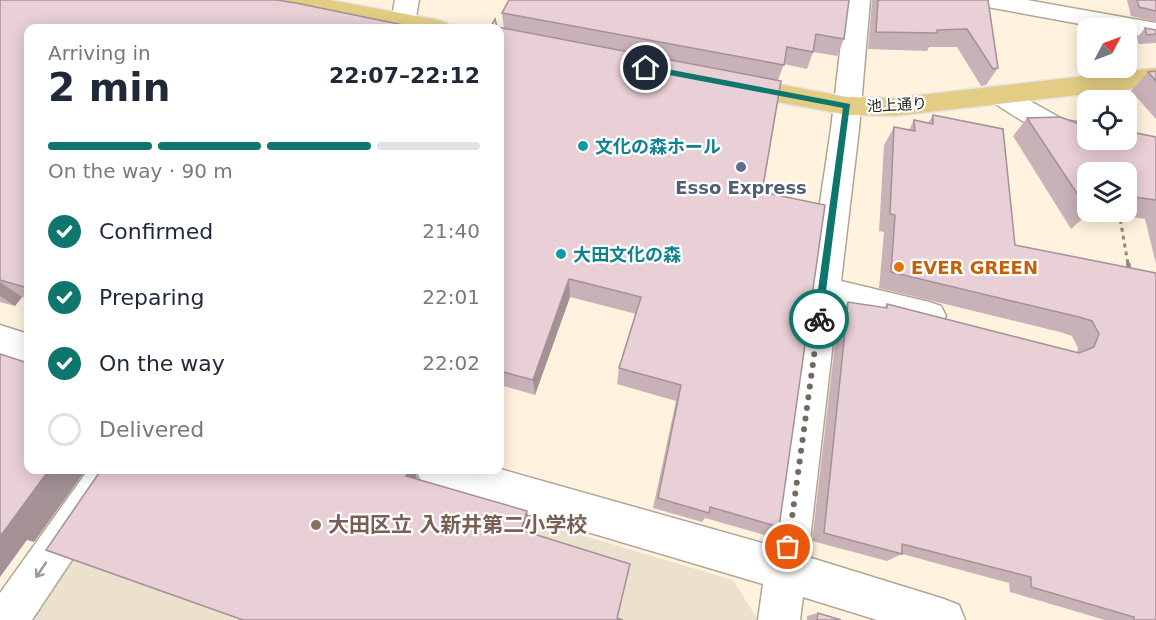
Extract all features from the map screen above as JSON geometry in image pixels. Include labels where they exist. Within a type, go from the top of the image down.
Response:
[{"type":"main road","points":[[292,0],[403,17],[425,24]]},
{"type":"main road","name":"池上通り","points":[[708,80],[847,106],[894,107],[1156,77]]},
{"type":"street","points":[[779,620],[847,106],[858,0]]},
{"type":"street","points":[[988,0],[1046,5],[1156,31]]},
{"type":"street","points":[[1000,95],[1057,129],[1077,132]]},
{"type":"street","points":[[823,290],[958,324]]},
{"type":"street","points":[[0,340],[24,348]]},
{"type":"street","points":[[7,620],[107,474]]},
{"type":"street","points":[[449,474],[785,571],[944,620]]},
{"type":"path","points":[[1121,222],[1131,279]]},
{"type":"shaded area","name":"大田区立 入新井第二小学校","points":[[119,474],[375,474],[733,580],[758,620],[22,620]]},
{"type":"building","points":[[0,0],[277,0],[398,24],[24,24],[24,287],[0,280]]},
{"type":"building","points":[[509,0],[849,0],[844,39],[816,34],[813,52],[787,47],[784,65],[502,13]]},
{"type":"building","points":[[878,0],[988,0],[998,68],[993,69],[967,29],[937,30],[937,33],[876,32]]},
{"type":"building","points":[[1137,0],[1156,0],[1156,11],[1139,7]]},
{"type":"building","points":[[504,28],[781,81],[762,192],[825,205],[779,527],[710,507],[709,513],[658,498],[681,385],[619,368],[641,297],[569,279],[533,380],[504,372]]},
{"type":"building","points":[[1145,28],[1156,30],[1156,34],[1147,35]]},
{"type":"building","points":[[1156,71],[1156,81],[1148,72]]},
{"type":"building","points":[[933,115],[1003,129],[1015,245],[1156,273],[1156,620],[1134,620],[1134,617],[1031,587],[1031,577],[902,544],[902,554],[824,533],[848,302],[887,308],[887,304],[1079,353],[1094,347],[1099,334],[1092,321],[1079,317],[891,272],[895,215],[890,214],[894,127],[915,131],[914,120],[933,124]]},
{"type":"building","points":[[1060,117],[1077,123],[1077,150],[1137,150],[1137,133],[1156,137],[1156,200],[1137,197],[1137,162],[1077,162],[1077,193],[1027,118]]},
{"type":"building","points":[[0,354],[24,362],[24,474],[46,474],[2,534],[0,533]]},
{"type":"building","name":"大田区立 入新井第二小学校","points":[[98,474],[407,474],[406,476],[527,511],[521,530],[630,564],[617,618],[623,620],[243,620],[46,550]]},
{"type":"building","points":[[818,613],[841,620],[817,620]]},
{"type":"way so far","points":[[788,547],[819,319]]},
{"type":"place","name":"文化の森ホール","points":[[583,146]]},
{"type":"place","name":"Esso Express","points":[[741,167]]},
{"type":"place","name":"大田文化の森","points":[[561,254]]},
{"type":"place","name":"EVER GREEN","points":[[899,267]]},
{"type":"place","name":"大田区立 入新井第二小学校","points":[[316,525]]},
{"type":"route","points":[[646,68],[847,106],[819,319]]}]
